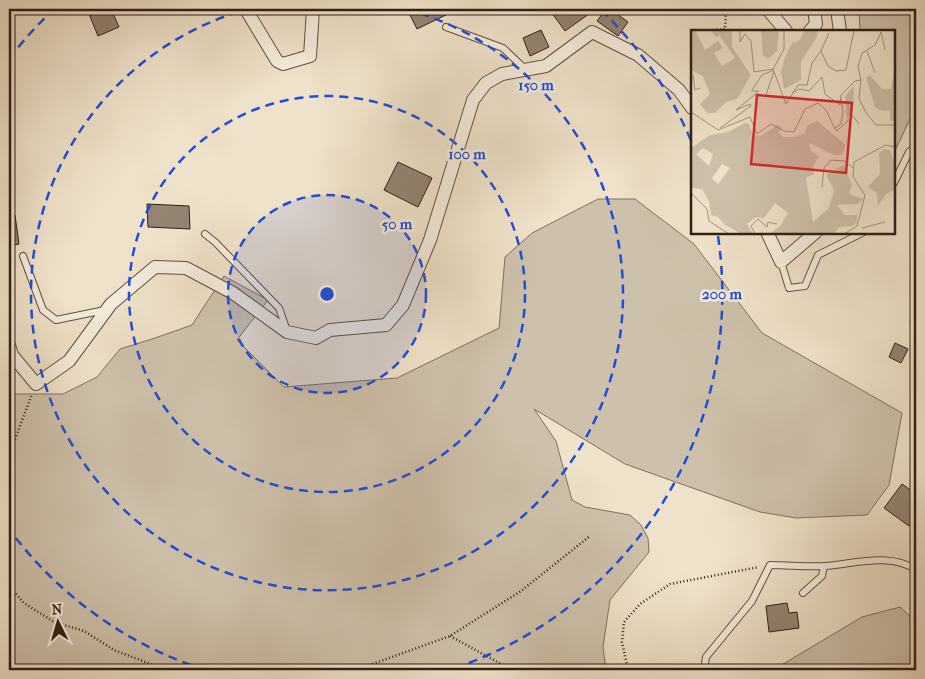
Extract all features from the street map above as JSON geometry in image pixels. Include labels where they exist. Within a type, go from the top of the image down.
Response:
[{"type":"street","points":[[247,9],[277,61],[283,64],[310,56],[313,9]]},
{"type":"street","points":[[766,9],[770,11],[785,30]]},
{"type":"street","points":[[811,30],[816,24],[814,9]]},
{"type":"street","points":[[837,9],[840,30]]},
{"type":"street","points":[[9,345],[12,355],[36,384],[69,361],[111,304],[155,267],[186,268],[233,293],[287,332],[316,338],[330,330],[386,325],[403,305],[430,240],[473,100],[486,83],[502,74],[546,66],[592,32],[638,55],[679,90],[691,107]]},
{"type":"street","points":[[768,234],[781,262],[814,234]]},
{"type":"lane","points":[[446,27],[504,48],[526,70]]},
{"type":"lane","points":[[895,181],[909,152],[916,147]]},
{"type":"lane","points":[[206,234],[279,308],[287,332]]},
{"type":"lane","points":[[781,262],[789,288],[805,286],[818,255],[860,234]]},
{"type":"lane","points":[[23,256],[43,310],[56,320],[106,310]]},
{"type":"lane","points":[[704,670],[706,657],[752,601],[770,565],[824,566],[879,560],[909,565],[916,570]]},
{"type":"lane","points":[[803,593],[822,576],[824,566]]},
{"type":"path","points":[[712,30],[725,29],[726,9]]},
{"type":"path","points":[[9,452],[36,384]]},
{"type":"path","points":[[356,670],[450,636],[521,591],[590,536]]},
{"type":"path","points":[[628,670],[622,642],[624,622],[640,604],[670,584],[770,565]]},
{"type":"path","points":[[9,586],[24,603],[54,622],[84,631],[114,650],[166,670]]},
{"type":"path","points":[[450,636],[512,670]]},
{"type":"shaded area","points":[[859,9],[916,9],[916,106],[895,151],[895,30],[860,30]]},
{"type":"shaded area","points":[[598,199],[635,199],[694,244],[762,333],[902,413],[889,485],[867,515],[796,518],[760,512],[625,464],[534,409],[556,441],[572,500],[585,507],[630,515],[641,525],[648,538],[649,552],[610,600],[603,647],[606,670],[9,670],[9,394],[63,394],[97,377],[120,349],[192,325],[224,276],[268,300],[237,340],[284,387],[397,378],[499,328],[505,257],[532,233]]},
{"type":"shaded area","points":[[900,607],[914,620],[916,625],[916,670],[773,670],[862,617]]},
{"type":"building","points":[[87,9],[111,9],[119,27],[98,36]]},
{"type":"building","points":[[407,9],[458,9],[417,29]]},
{"type":"building","points":[[549,9],[596,9],[565,31]]},
{"type":"building","points":[[606,9],[610,9],[628,22],[618,36],[597,21]]},
{"type":"building","points":[[541,30],[549,47],[530,56],[523,38]]},
{"type":"building","points":[[398,162],[432,178],[418,207],[384,190]]},
{"type":"building","points":[[147,204],[189,206],[190,229],[148,227]]},
{"type":"building","points":[[9,215],[15,215],[19,244],[9,246]]},
{"type":"building","points":[[895,343],[908,349],[901,363],[889,357]]},
{"type":"building","points":[[902,484],[916,494],[916,516],[909,526],[884,508]]},
{"type":"building","points":[[787,603],[789,613],[797,612],[799,628],[769,632],[766,606]]}]
